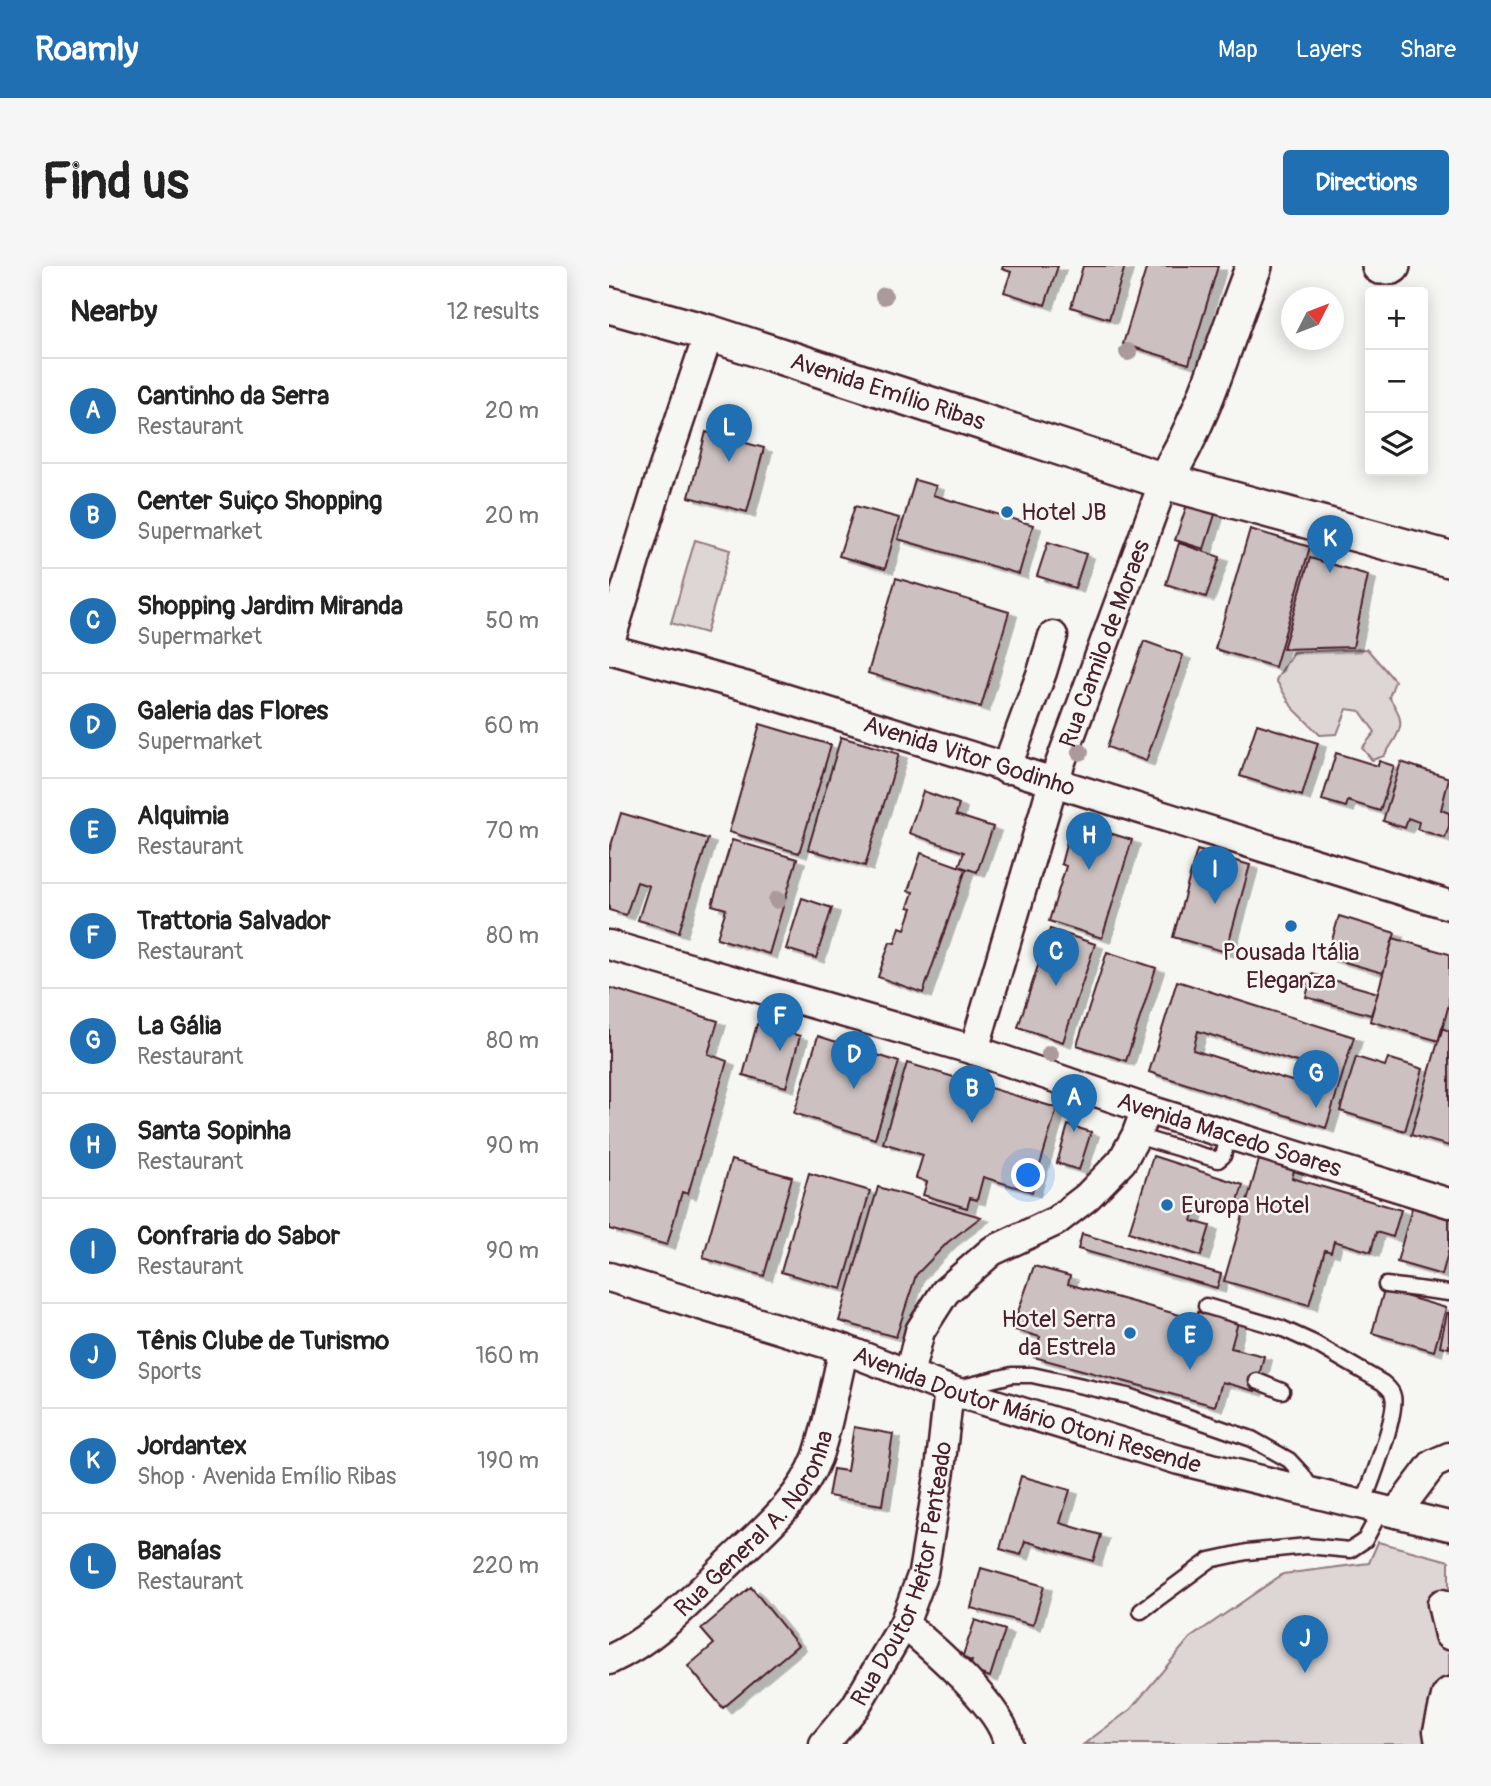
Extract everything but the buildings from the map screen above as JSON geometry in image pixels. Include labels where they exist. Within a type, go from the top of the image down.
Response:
[{"type":"street","points":[[1164,481],[1181,455],[1201,412],[1230,325],[1254,266]]},
{"type":"street","points":[[1380,266],[1392,266]]},
{"type":"street","name":"Avenida Emílio Ribas","points":[[609,305],[709,333],[1164,481],[1449,559]]},
{"type":"street","points":[[609,647],[660,478],[709,333]]},
{"type":"street","name":"Rua Camilo de Moraes","points":[[974,1050],[1053,783],[1164,481]]},
{"type":"street","points":[[1006,769],[1053,636]]},
{"type":"street","name":"Avenida Vitor Godinho","points":[[609,647],[748,687],[1449,905]]},
{"type":"street","name":"Avenida Macedo Soares","points":[[609,945],[974,1050],[1146,1109],[1449,1203]]},
{"type":"street","points":[[909,1374],[921,1331],[945,1292],[992,1251],[1056,1222],[1087,1198],[1122,1161],[1136,1136],[1146,1109]]},
{"type":"street","name":"Avenida Doutor Mário Otoni Resende","points":[[609,1277],[844,1349],[949,1390],[1179,1460],[1449,1526]]},
{"type":"street","name":"Rua General A. Noronha","points":[[609,1660],[631,1650],[668,1622],[771,1524],[801,1488],[817,1458],[844,1349]]},
{"type":"street","name":"Rua Doutor Heitor Penteado","points":[[824,1744],[855,1707],[904,1624],[923,1573],[940,1469],[949,1390]]},
{"type":"street","points":[[1379,1510],[1433,1464],[1449,1457]]},
{"type":"street","points":[[1442,1604],[1449,1635]]},
{"type":"street","points":[[904,1624],[940,1653],[988,1707],[1002,1725],[1008,1744]]},
{"type":"street","points":[[1440,1744],[1438,1731],[1449,1692]]},
{"type":"lane","points":[[1136,1136],[1219,1160],[1223,1156],[1229,1134]]},
{"type":"lane","points":[[1386,1285],[1449,1293]]},
{"type":"lane","points":[[1141,1611],[1210,1560],[1247,1552],[1307,1546],[1350,1550],[1365,1540],[1379,1510],[1377,1467],[1393,1409],[1394,1398],[1391,1391],[1383,1383],[1314,1343],[1281,1328],[1206,1306]]},
{"type":"lane","points":[[949,1390],[1011,1375],[1032,1375],[1128,1396],[1252,1439],[1289,1460],[1315,1495]]},
{"type":"lane","points":[[1257,1381],[1282,1391]]},
{"type":"shaded area","points":[[695,540],[730,550],[706,633],[671,623]]},
{"type":"shaded area","points":[[1367,649],[1395,681],[1389,697],[1400,721],[1398,733],[1384,756],[1372,760],[1362,748],[1375,732],[1360,711],[1347,709],[1337,734],[1320,735],[1292,707],[1276,680],[1293,652]]},
{"type":"shaded area","points":[[1378,1542],[1449,1561],[1449,1744],[1084,1744],[1131,1709],[1190,1638],[1283,1574],[1369,1563]]},
{"type":"place","name":"Banaías","points":[[729,462]]},
{"type":"place","name":"Hotel JB","points":[[1007,512]]},
{"type":"place","name":"Jordantex","points":[[1330,573]]},
{"type":"place","name":"Santa Sopinha","points":[[1089,870]]},
{"type":"place","name":"Confraria do Sabor","points":[[1215,904]]},
{"type":"place","name":"Pousada Itália Eleganza","points":[[1291,926]]},
{"type":"place","name":"Shopping Jardim Miranda","points":[[1056,986]]},
{"type":"place","name":"Trattoria Salvador","points":[[780,1051]]},
{"type":"place","name":"Galeria das Flores","points":[[854,1089]]},
{"type":"place","name":"La Gália","points":[[1316,1108]]},
{"type":"place","name":"Center Suiço Shopping","points":[[972,1123]]},
{"type":"place","name":"Cantinho da Serra","points":[[1074,1132]]},
{"type":"place","name":"Europa Hotel","points":[[1167,1205]]},
{"type":"place","name":"Hotel Serra da Estrela","points":[[1130,1333]]},
{"type":"place","name":"Alquimia","points":[[1190,1370]]},
{"type":"place","name":"Tênis Clube de Turismo","points":[[1305,1673]]}]
